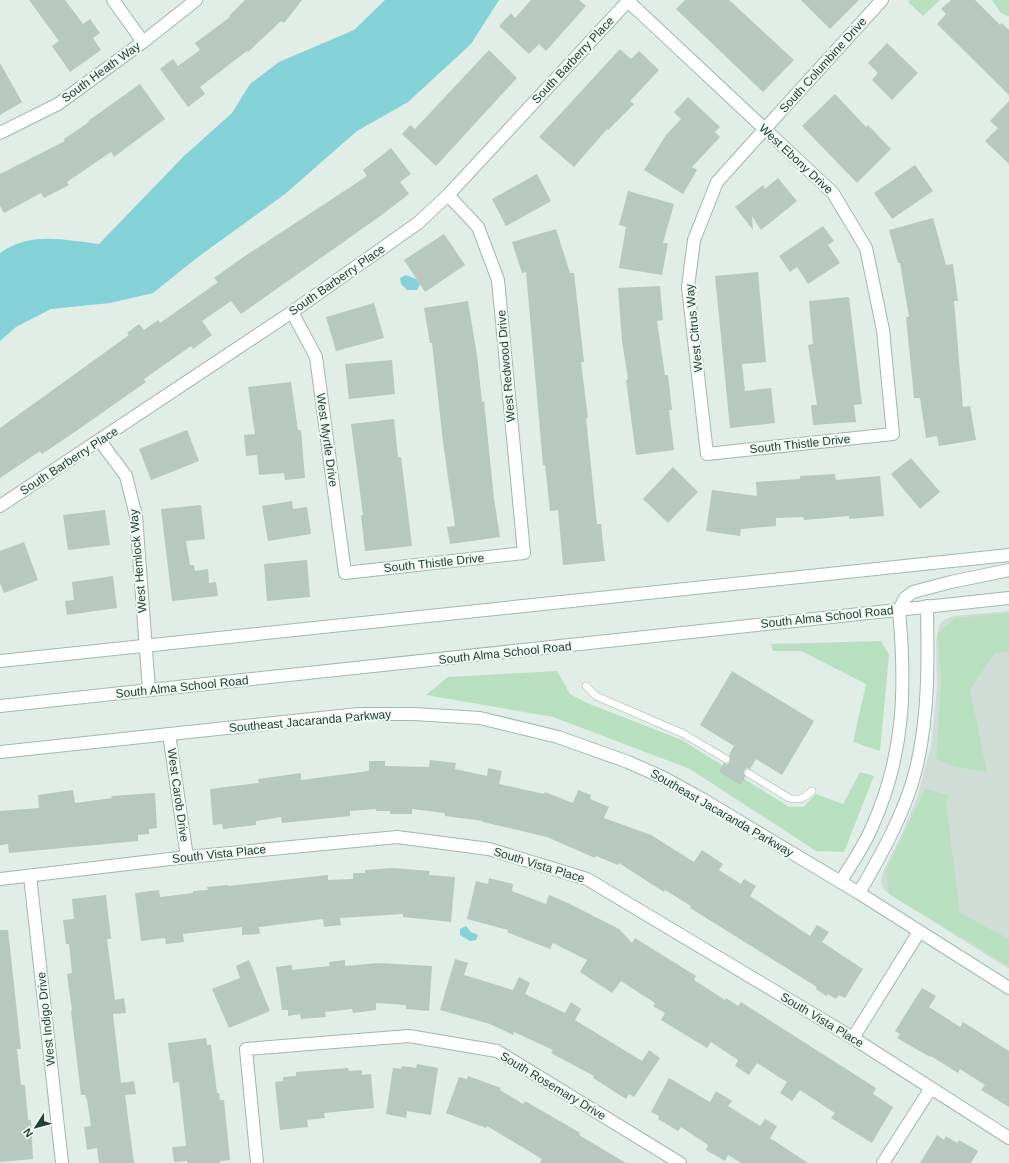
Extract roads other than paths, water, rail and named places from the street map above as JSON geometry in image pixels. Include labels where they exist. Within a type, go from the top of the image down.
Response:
[{"type":"street","points":[[113,0],[143,42]]},
{"type":"street","name":"South Heath Way","points":[[0,133],[58,104],[143,42],[196,0]]},
{"type":"street","name":"West Ebony Drive","points":[[628,0],[764,130],[833,193],[866,248],[883,330],[893,434]]},
{"type":"street","name":"South Barberry Place","points":[[0,506],[292,312],[418,223],[448,195],[628,0]]},
{"type":"street","name":"South Columbine Drive","points":[[764,130],[882,0]]},
{"type":"street","name":"West Citrus Way","points":[[707,454],[688,287],[694,240],[717,182],[764,130]]},
{"type":"street","name":"West Redwood Drive","points":[[448,195],[478,227],[498,280],[524,553]]},
{"type":"street","name":"West Myrtle Drive","points":[[292,312],[316,356],[345,573]]},
{"type":"street","name":"South Thistle Drive","points":[[707,454],[893,434]]},
{"type":"street","name":"West Hemlock Way","points":[[100,441],[126,476],[136,516],[144,645],[149,690]]},
{"type":"street","name":"South Thistle Drive","points":[[345,573],[524,553]]},
{"type":"street","points":[[0,661],[1009,555]]},
{"type":"street","points":[[840,882],[872,828],[887,790],[895,764],[901,723],[903,687],[903,650],[899,610],[905,598],[913,592],[951,582],[1009,570]]},
{"type":"street","name":"South Alma School Road","points":[[0,706],[1009,598]]},
{"type":"street","points":[[859,893],[889,839],[916,771],[927,703],[927,606]]},
{"type":"street","name":"Southeast Jacaranda Parkway","points":[[0,752],[383,713],[480,718],[514,725],[594,749],[662,777],[702,799],[859,893],[1009,988]]},
{"type":"street","name":"West Carob Drive","points":[[169,734],[187,857]]},
{"type":"street","name":"South Vista Place","points":[[0,879],[187,857],[397,837],[489,849],[587,879],[854,1038],[1009,1138]]},
{"type":"street","name":"West Indigo Drive","points":[[30,876],[62,1163]]},
{"type":"street","points":[[854,1038],[919,932]]},
{"type":"street","name":"South Rosemary Drive","points":[[257,1163],[246,1049],[409,1036],[497,1052],[680,1163]]},
{"type":"street","points":[[883,1163],[931,1088]]},
{"type":"lane","points":[[586,686],[596,696],[684,734],[726,759]]},
{"type":"lane","points":[[748,773],[789,798],[797,800],[812,791]]},
{"type":"water","points":[[385,0],[499,0],[471,44],[408,102],[357,131],[285,194],[198,257],[153,293],[110,303],[51,309],[16,327],[0,341],[0,253],[11,246],[36,239],[61,239],[99,244],[184,156],[232,113],[250,84],[279,62],[354,30]]},
{"type":"water","points":[[406,275],[416,279],[420,284],[417,290],[407,290],[401,284],[400,278]]},
{"type":"water","points":[[466,926],[471,932],[478,935],[476,940],[470,941],[460,935],[460,929]]}]
